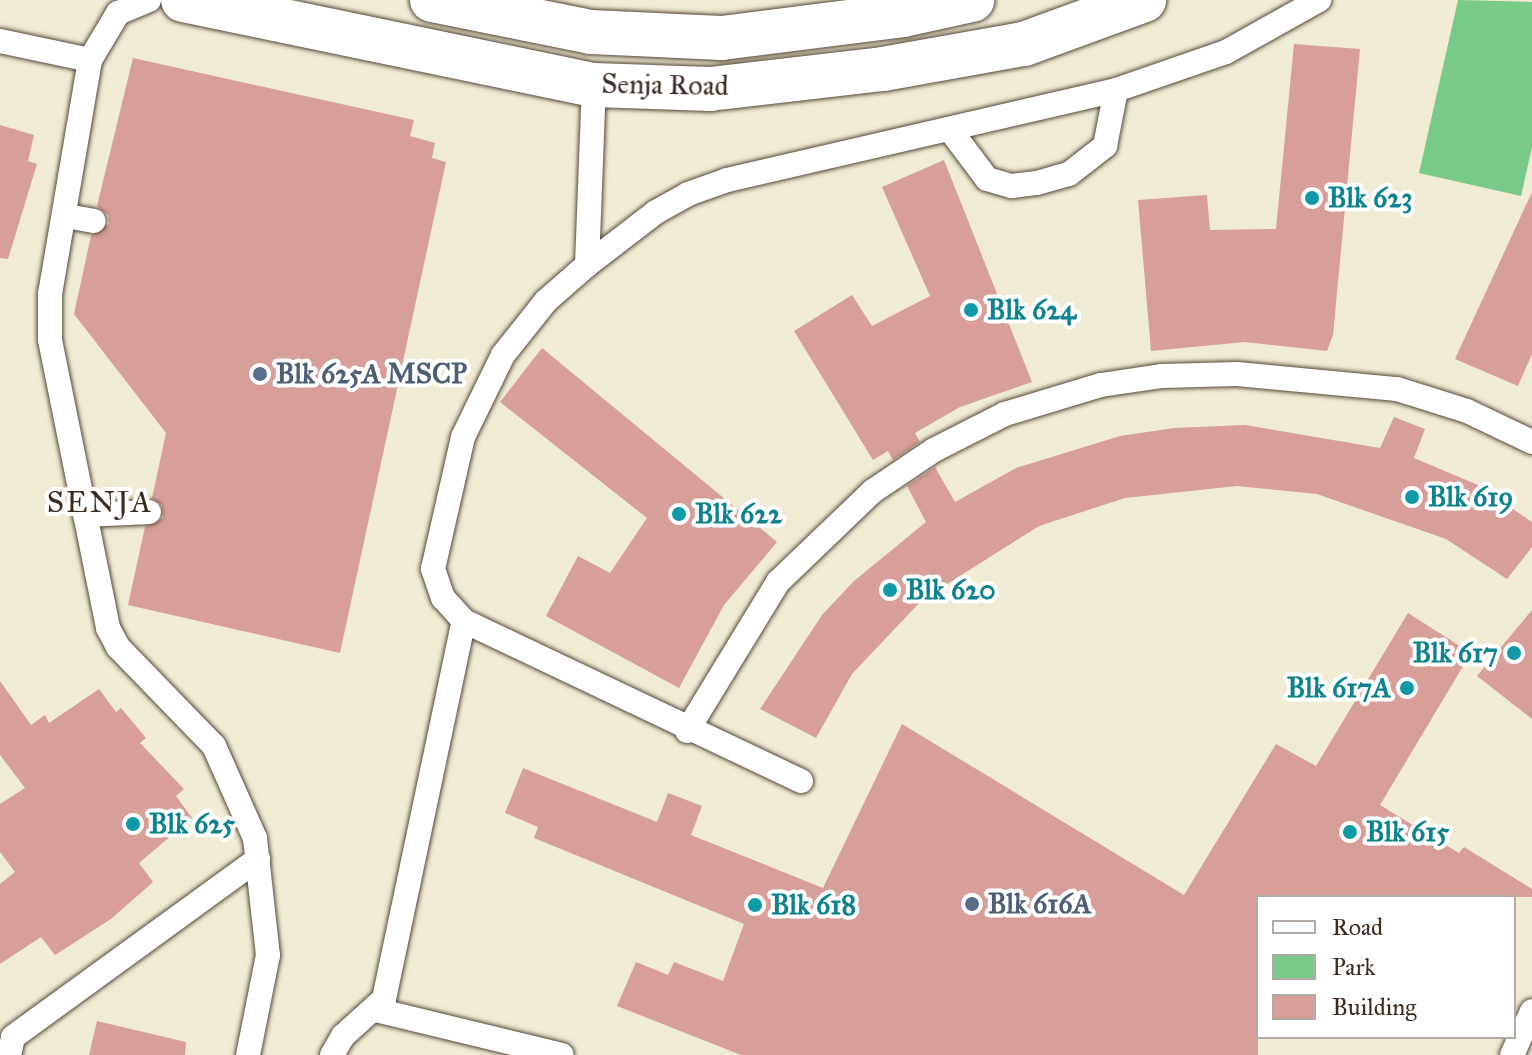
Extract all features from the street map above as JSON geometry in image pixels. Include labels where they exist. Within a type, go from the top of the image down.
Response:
[{"type":"street","name":"Senja Road","points":[[183,0],[594,85],[710,89],[946,59],[1024,44],[1144,0]]},
{"type":"street","name":"Senja Road","points":[[432,0],[591,32],[722,38],[903,15],[972,0]]},
{"type":"lane","points":[[149,0],[118,13],[90,60],[48,317],[56,385],[108,628],[118,647],[214,746],[238,793],[258,859],[268,955],[248,1055]]},
{"type":"lane","points":[[801,781],[687,731],[464,621],[443,598],[433,569],[463,437],[503,355],[546,301],[587,265],[656,212],[701,190],[1116,90],[1226,52],[1319,0]]},
{"type":"lane","points":[[0,41],[90,60]]},
{"type":"lane","points":[[587,265],[594,85]]},
{"type":"lane","points":[[951,131],[987,179],[1012,186],[1037,183],[1069,174],[1105,146],[1116,90]]},
{"type":"lane","points":[[66,216],[94,221]]},
{"type":"lane","points":[[687,731],[778,582],[873,491],[934,450],[1005,414],[1101,385],[1162,376],[1237,374],[1397,389],[1467,411],[1532,442]]},
{"type":"lane","points":[[85,515],[149,512]]},
{"type":"lane","points":[[332,1055],[343,1036],[376,1010],[385,995],[464,621]]},
{"type":"lane","points":[[9,1055],[13,1037],[258,859]]},
{"type":"lane","points":[[376,1010],[562,1055]]},
{"type":"lane","points":[[1512,1055],[1532,1011]]},
{"type":"green space","points":[[1458,0],[1532,2],[1532,147],[1521,196],[1419,173]]},
{"type":"building","name":"Blk 623","points":[[1294,44],[1360,49],[1333,335],[1327,351],[1245,342],[1151,351],[1138,200],[1207,195],[1210,230],[1276,229]]},
{"type":"building","name":"Blk 625A MSCP","points":[[133,58],[414,120],[410,136],[435,143],[432,158],[446,162],[340,653],[128,605],[145,527],[163,518],[162,505],[152,498],[166,433],[74,314],[91,236],[109,224],[108,215],[97,206]]},
{"type":"building","points":[[0,125],[34,135],[28,161],[37,164],[8,259],[0,258]]},
{"type":"building","name":"Blk 624","points":[[944,160],[1032,382],[960,407],[915,433],[920,442],[893,460],[888,451],[873,460],[794,331],[852,295],[872,326],[930,296],[882,187]]},
{"type":"building","points":[[1532,192],[1532,354],[1518,386],[1455,359]]},
{"type":"building","name":"Blk 622","points":[[542,348],[777,542],[724,605],[679,688],[546,616],[578,556],[610,573],[647,518],[500,402]]},
{"type":"building","points":[[1394,417],[1425,429],[1414,458],[1478,485],[1532,522],[1532,547],[1507,579],[1446,539],[1317,494],[1237,486],[1125,498],[1039,526],[922,600],[852,674],[816,738],[760,709],[822,615],[854,581],[926,522],[907,486],[935,467],[955,502],[1016,468],[1120,436],[1174,428],[1245,425],[1380,448]]},
{"type":"building","name":"Blk 617","points":[[1532,610],[1532,719],[1477,676]]},
{"type":"building","points":[[1408,613],[1471,653],[1380,805],[1459,853],[1464,847],[1532,889],[1532,897],[1256,895],[1258,1055],[741,1055],[617,1006],[636,962],[668,975],[674,962],[723,981],[744,924],[534,838],[538,827],[505,813],[523,768],[657,822],[668,793],[702,806],[691,835],[823,888],[902,724],[1184,895],[1276,744],[1316,766]]},
{"type":"building","name":"Blk 625","points":[[0,681],[31,725],[45,715],[49,723],[99,689],[116,712],[121,708],[146,738],[140,743],[184,789],[176,796],[192,818],[139,863],[153,882],[111,919],[55,955],[41,937],[0,964],[0,884],[15,872],[0,852],[0,804],[25,788],[0,755]]},
{"type":"building","points":[[97,1021],[186,1042],[185,1055],[89,1055]]},
{"type":"place","name":"Blk 623","points":[[1312,198]]},
{"type":"place","name":"Blk 624","points":[[971,310]]},
{"type":"place","name":"Blk 625A MSCP","points":[[260,374]]},
{"type":"place","name":"Blk 619","points":[[1412,497]]},
{"type":"place","name":"Blk 622","points":[[679,514]]},
{"type":"place","name":"Blk 620","points":[[890,590]]},
{"type":"place","name":"Blk 617","points":[[1514,653]]},
{"type":"place","name":"Blk 617A","points":[[1407,688]]},
{"type":"place","name":"Blk 625","points":[[133,824]]},
{"type":"place","name":"Blk 615","points":[[1350,832]]},
{"type":"place","name":"Blk 616A","points":[[972,904]]},
{"type":"place","name":"Blk 618","points":[[755,905]]},
{"type":"district","name":"SENJA","points":[[100,502]]}]
